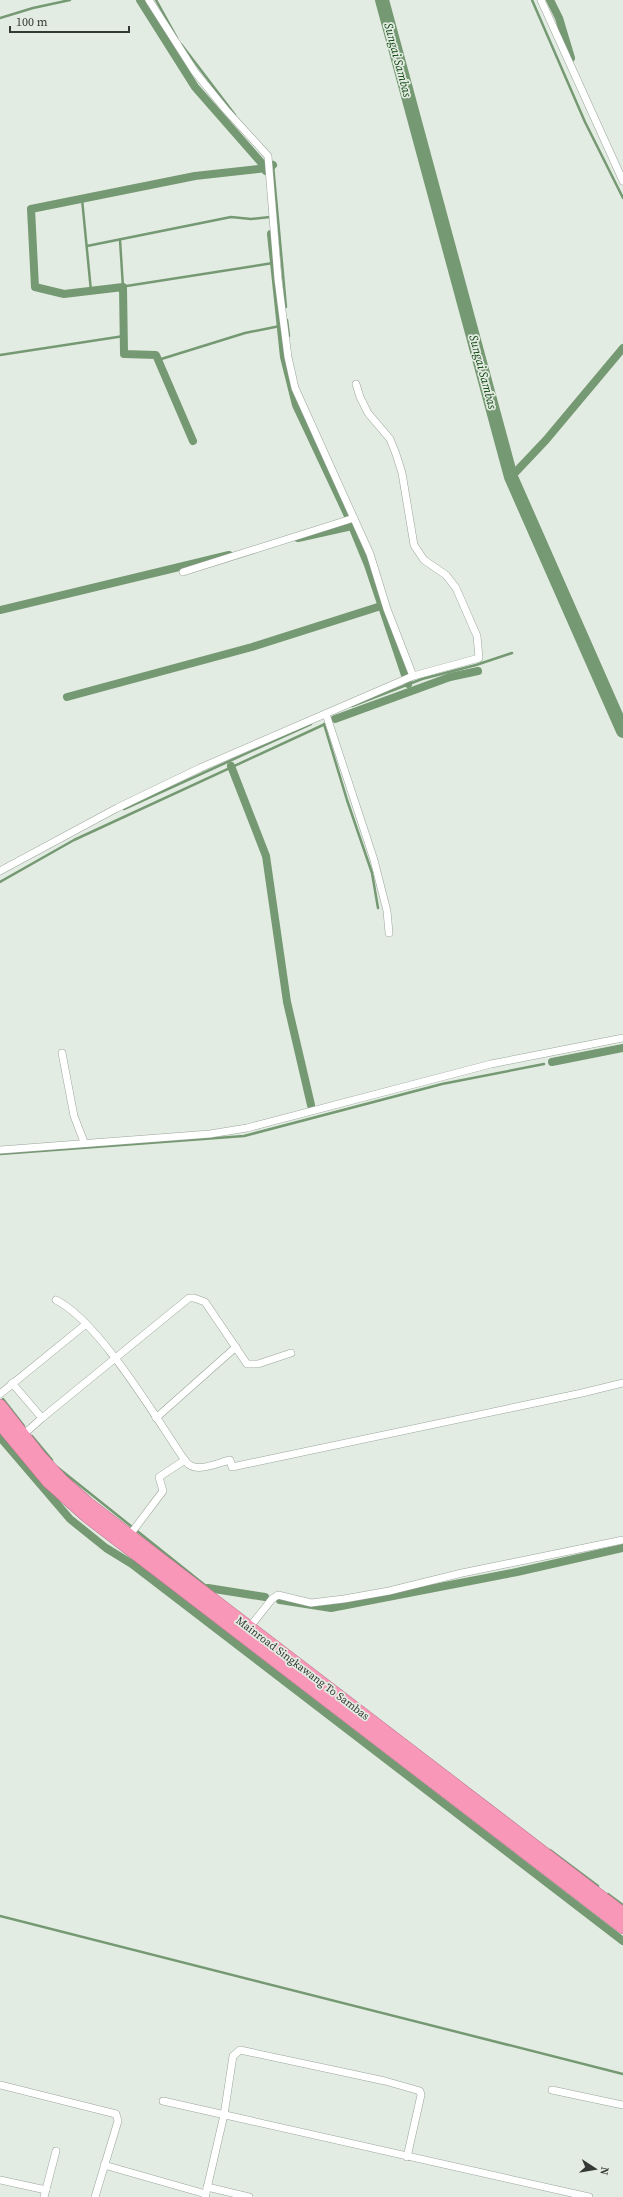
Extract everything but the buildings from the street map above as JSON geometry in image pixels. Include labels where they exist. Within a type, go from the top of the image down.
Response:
[{"type":"highway","name":"Mainroad Singkawang To Sambas","points":[[0,1406],[40,1457],[61,1480],[215,1607],[620,1918]]},
{"type":"highway","name":"Mainroad Singkawang To Sambas","points":[[0,1423],[33,1464],[63,1496],[118,1540],[215,1607],[249,1628],[620,1918]]},
{"type":"street","points":[[149,0],[195,72],[226,110],[268,156],[278,279],[288,356],[295,388],[370,554],[387,609],[413,676]]},
{"type":"street","points":[[542,0],[623,180]]},
{"type":"street","points":[[0,871],[110,812],[186,775],[413,676],[477,660],[480,652],[472,623],[456,588],[446,575],[424,560],[414,545],[402,473],[396,454],[385,432],[368,413],[360,397],[356,384]]},
{"type":"street","points":[[183,572],[354,518]]},
{"type":"street","points":[[326,714],[374,860],[387,911],[389,933]]},
{"type":"street","points":[[0,1150],[84,1142],[210,1134],[247,1128],[491,1064],[623,1038]]},
{"type":"street","points":[[62,1052],[74,1116],[84,1142]]},
{"type":"street","points":[[23,1435],[182,1303],[194,1298],[204,1302],[249,1365],[258,1364],[291,1353]]},
{"type":"street","points":[[56,1300],[74,1311],[86,1324],[115,1360],[184,1460],[189,1465],[197,1468],[230,1460],[232,1467],[623,1383]]},
{"type":"street","points":[[0,1394],[86,1324]]},
{"type":"street","points":[[156,1418],[236,1347]]},
{"type":"street","points":[[12,1383],[42,1418]]},
{"type":"street","points":[[129,1536],[164,1492],[159,1477],[184,1460]]},
{"type":"street","points":[[249,1628],[272,1599],[278,1595],[311,1603],[344,1599],[389,1591],[462,1573],[623,1540]]},
{"type":"street","points":[[206,2193],[224,2115],[233,2056],[240,2050],[385,2081],[415,2089],[421,2095],[408,2157]]},
{"type":"street","points":[[0,2085],[116,2114],[118,2121],[95,2197]]},
{"type":"street","points":[[552,2090],[623,2105]]},
{"type":"street","points":[[163,2101],[589,2197]]},
{"type":"street","points":[[0,2180],[45,2193],[56,2151]]},
{"type":"street","points":[[104,2165],[206,2193],[249,2197]]},
{"type":"waterway","points":[[0,18],[33,8],[70,0]]},
{"type":"waterway","points":[[140,0],[195,87],[266,168],[266,171]]},
{"type":"waterway","points":[[156,0],[177,38]]},
{"type":"waterway","name":"Sungai Sambas","points":[[382,0],[511,477],[623,731]]},
{"type":"waterway","points":[[532,0],[585,122],[623,198]]},
{"type":"waterway","points":[[550,0],[559,18],[571,58]]},
{"type":"waterway","points":[[181,44],[235,115]]},
{"type":"waterway","points":[[273,165],[286,307]]},
{"type":"waterway","points":[[193,441],[156,355],[124,354],[123,287],[64,294],[35,287],[31,209],[195,176],[267,168]]},
{"type":"waterway","points":[[82,199],[91,291]]},
{"type":"waterway","points":[[87,246],[231,217],[251,219],[270,217]]},
{"type":"waterway","points":[[271,234],[284,357],[296,405],[349,518]]},
{"type":"waterway","points":[[120,240],[123,287]]},
{"type":"waterway","points":[[120,287],[273,263]]},
{"type":"waterway","points":[[287,320],[289,336]]},
{"type":"waterway","points":[[158,360],[245,333],[280,326]]},
{"type":"waterway","points":[[0,355],[124,336]]},
{"type":"waterway","points":[[511,477],[546,440],[623,348]]},
{"type":"waterway","points":[[298,538],[352,526],[368,565],[408,684]]},
{"type":"waterway","points":[[0,610],[229,555]]},
{"type":"waterway","points":[[67,697],[252,647],[381,606]]},
{"type":"waterway","points":[[352,706],[422,679],[476,665],[512,653]]},
{"type":"waterway","points":[[335,719],[450,677],[478,671]]},
{"type":"waterway","points":[[124,809],[311,724]]},
{"type":"waterway","points":[[324,724],[347,800],[372,873],[378,908]]},
{"type":"waterway","points":[[0,882],[74,840],[323,725]]},
{"type":"waterway","points":[[231,766],[266,856],[287,1002],[311,1105]]},
{"type":"waterway","points":[[552,1062],[623,1048]]},
{"type":"waterway","points":[[0,1154],[244,1136],[442,1084],[544,1064]]},
{"type":"waterway","points":[[3,1399],[24,1426]]},
{"type":"waterway","points":[[32,1436],[52,1460]]},
{"type":"waterway","points":[[0,1437],[70,1519],[106,1548],[132,1564],[623,1941]]},
{"type":"waterway","points":[[57,1467],[211,1590]]},
{"type":"waterway","points":[[280,1600],[331,1608],[517,1572],[623,1548]]},
{"type":"waterway","points":[[208,1588],[265,1597]]},
{"type":"waterway","points":[[550,1850],[598,1886]]},
{"type":"waterway","points":[[608,1894],[623,1905]]},
{"type":"waterway","points":[[0,1916],[623,2074]]}]
